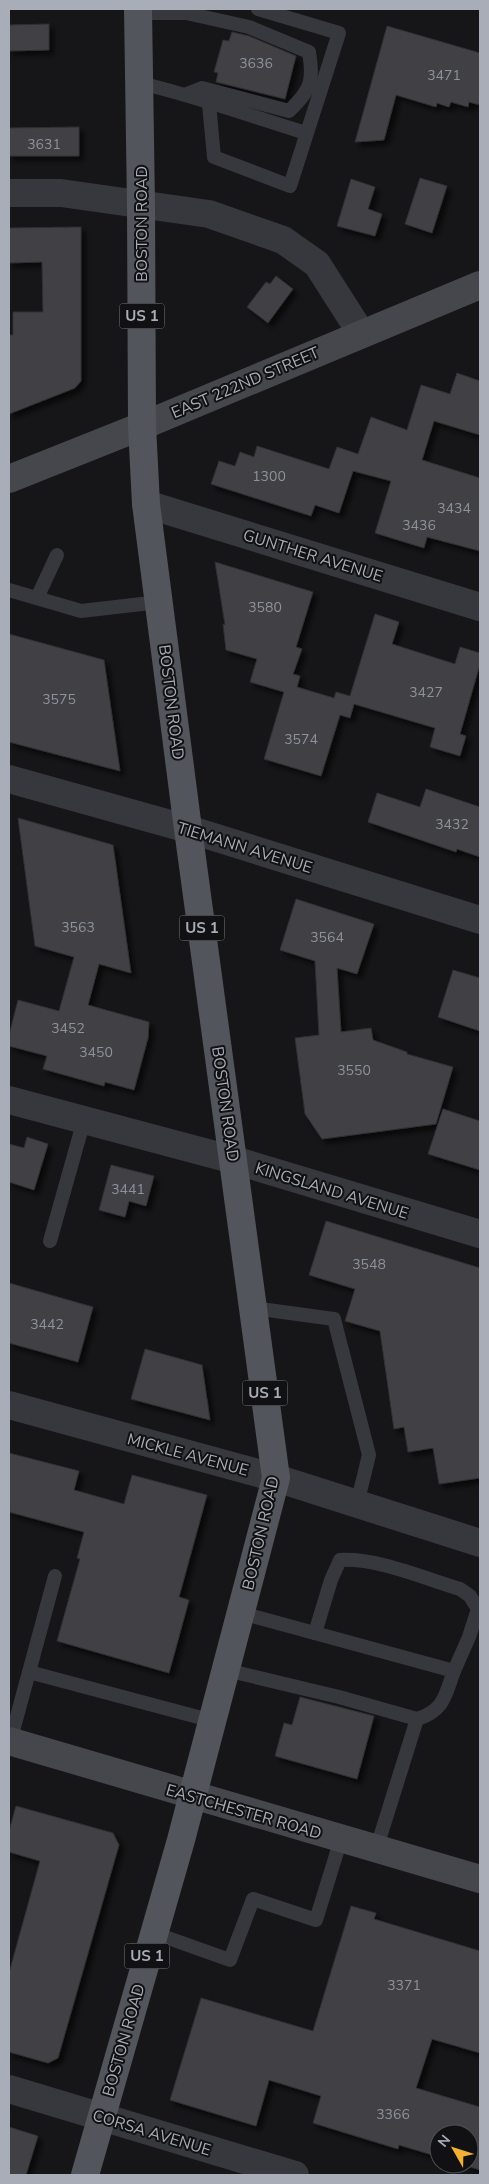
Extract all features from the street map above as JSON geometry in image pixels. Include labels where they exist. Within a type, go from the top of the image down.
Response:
[{"type":"main road","name":"BOSTON ROAD","points":[[85,2175],[193,1796],[276,1478],[146,504],[142,426],[142,206],[138,11]]},
{"type":"street","points":[[9,193],[61,193],[209,214],[283,240],[317,264],[361,333]]},
{"type":"street","name":"EAST 222ND STREET","points":[[9,480],[480,284]]},
{"type":"street","name":"GUNTHER AVENUE","points":[[146,504],[480,607]]},
{"type":"street","name":"TIEMANN AVENUE","points":[[9,778],[188,829],[480,920]]},
{"type":"street","name":"KINGSLAND AVENUE","points":[[9,1100],[234,1160],[480,1234]]},
{"type":"street","name":"MICKLE AVENUE","points":[[9,1405],[276,1478],[480,1543]]},
{"type":"street","name":"EASTCHESTER ROAD","points":[[10,1741],[480,1879]]},
{"type":"street","name":"CORSA AVENUE","points":[[9,2089],[268,2171],[295,2175]]},
{"type":"lane","points":[[209,104],[214,157],[290,186],[339,33],[258,9]]},
{"type":"lane","points":[[138,11],[191,11],[249,27],[309,52],[312,72],[305,96],[289,111],[202,88],[187,94]]},
{"type":"lane","points":[[140,83],[187,94],[209,104],[306,133]]},
{"type":"lane","points":[[37,598],[57,554]]},
{"type":"lane","points":[[9,590],[81,611],[159,602]]},
{"type":"lane","points":[[50,1241],[84,1120]]},
{"type":"lane","points":[[253,1308],[334,1319],[369,1454],[357,1504]]},
{"type":"lane","points":[[226,1670],[339,1697],[418,1719],[428,1715],[441,1705],[469,1637],[478,1609],[470,1596],[460,1589],[356,1559],[340,1560],[331,1580],[315,1633]]},
{"type":"lane","points":[[10,1741],[55,1576]]},
{"type":"lane","points":[[241,1613],[454,1671]]},
{"type":"lane","points":[[29,1672],[213,1721]]},
{"type":"lane","points":[[376,1850],[418,1719]]},
{"type":"lane","points":[[154,1933],[230,1960],[253,1899],[316,1920],[341,1839]]},
{"type":"building","points":[[49,24],[49,50],[9,51],[9,25]]},
{"type":"building","points":[[387,26],[480,53],[480,105],[469,102],[468,107],[451,102],[449,107],[437,103],[436,107],[396,95],[384,140],[355,142]]},
{"type":"building","points":[[232,32],[249,36],[296,56],[285,99],[216,82],[218,73],[214,72],[223,40],[229,41]]},
{"type":"building","points":[[79,127],[79,156],[9,156],[9,128]]},
{"type":"building","points":[[420,178],[447,186],[432,233],[405,224]]},
{"type":"building","points":[[351,179],[375,187],[368,209],[382,214],[375,236],[337,226]]},
{"type":"building","points":[[81,227],[81,381],[75,388],[9,414],[9,335],[13,335],[13,312],[43,312],[42,262],[9,263],[9,228]]},
{"type":"building","points":[[276,276],[293,289],[268,323],[247,307],[266,282],[270,284]]},
{"type":"building","points":[[457,373],[480,381],[480,435],[434,421],[422,460],[480,478],[480,551],[427,537],[424,548],[375,533],[391,481],[353,471],[339,513],[315,505],[311,516],[211,484],[219,461],[235,466],[240,452],[254,457],[257,446],[329,469],[337,447],[358,454],[371,417],[407,430],[421,385],[450,394]]},
{"type":"building","points":[[215,562],[313,592],[296,647],[302,649],[293,674],[300,676],[297,687],[334,698],[336,692],[350,696],[375,614],[399,622],[392,644],[455,664],[460,647],[480,653],[480,664],[460,734],[466,736],[460,756],[430,747],[435,728],[354,704],[350,718],[340,715],[321,776],[264,759],[284,692],[250,682],[257,659],[226,650],[223,624],[225,625]]},
{"type":"building","points":[[9,634],[104,660],[120,771],[9,742]]},
{"type":"building","points":[[426,789],[480,807],[480,857],[457,849],[456,852],[368,822],[377,793],[420,807]]},
{"type":"building","points":[[18,818],[113,845],[131,973],[99,964],[88,1005],[149,1022],[148,1038],[134,1090],[105,1082],[104,1086],[43,1069],[47,1056],[9,1046],[9,1035],[18,1000],[59,1011],[74,957],[35,946]]},
{"type":"building","points":[[296,899],[374,924],[357,974],[337,968],[341,1032],[371,1028],[373,1040],[407,1052],[407,1054],[453,1067],[436,1124],[322,1139],[305,1114],[295,1038],[319,1035],[315,961],[280,950]]},
{"type":"building","points":[[453,970],[480,978],[480,1031],[438,1017]]},
{"type":"building","points":[[443,1109],[480,1121],[480,1170],[428,1154]]},
{"type":"building","points":[[27,1137],[48,1144],[34,1190],[9,1182],[9,1144],[24,1148]]},
{"type":"building","points":[[111,1165],[154,1176],[146,1206],[129,1201],[125,1217],[99,1210]]},
{"type":"building","points":[[326,1221],[480,1268],[480,1478],[439,1484],[433,1448],[408,1452],[404,1427],[394,1429],[380,1331],[345,1321],[355,1289],[309,1275]]},
{"type":"building","points":[[9,1283],[93,1307],[78,1362],[9,1343]]},
{"type":"building","points":[[145,1349],[202,1365],[210,1420],[131,1399]]},
{"type":"building","points":[[9,1453],[79,1471],[74,1490],[124,1504],[132,1475],[207,1495],[179,1597],[189,1600],[169,1673],[57,1641],[80,1559],[77,1558],[84,1532],[9,1512]]},
{"type":"building","points":[[300,1697],[374,1716],[357,1779],[275,1756],[284,1723],[292,1725]]},
{"type":"building","points":[[16,1806],[113,1833],[119,1845],[58,2058],[48,2063],[9,2052],[9,1973],[40,1861],[9,1852],[9,1831]]},
{"type":"building","points":[[351,1906],[376,1913],[374,1919],[480,1951],[480,2053],[432,2039],[416,2088],[480,2107],[480,2170],[479,2124],[429,2124],[429,2154],[399,2145],[398,2149],[313,2123],[321,2096],[269,2080],[256,2126],[170,2100],[201,1998],[313,2031]]},
{"type":"building","points":[[9,2127],[38,2136],[26,2175],[9,2175]]}]
